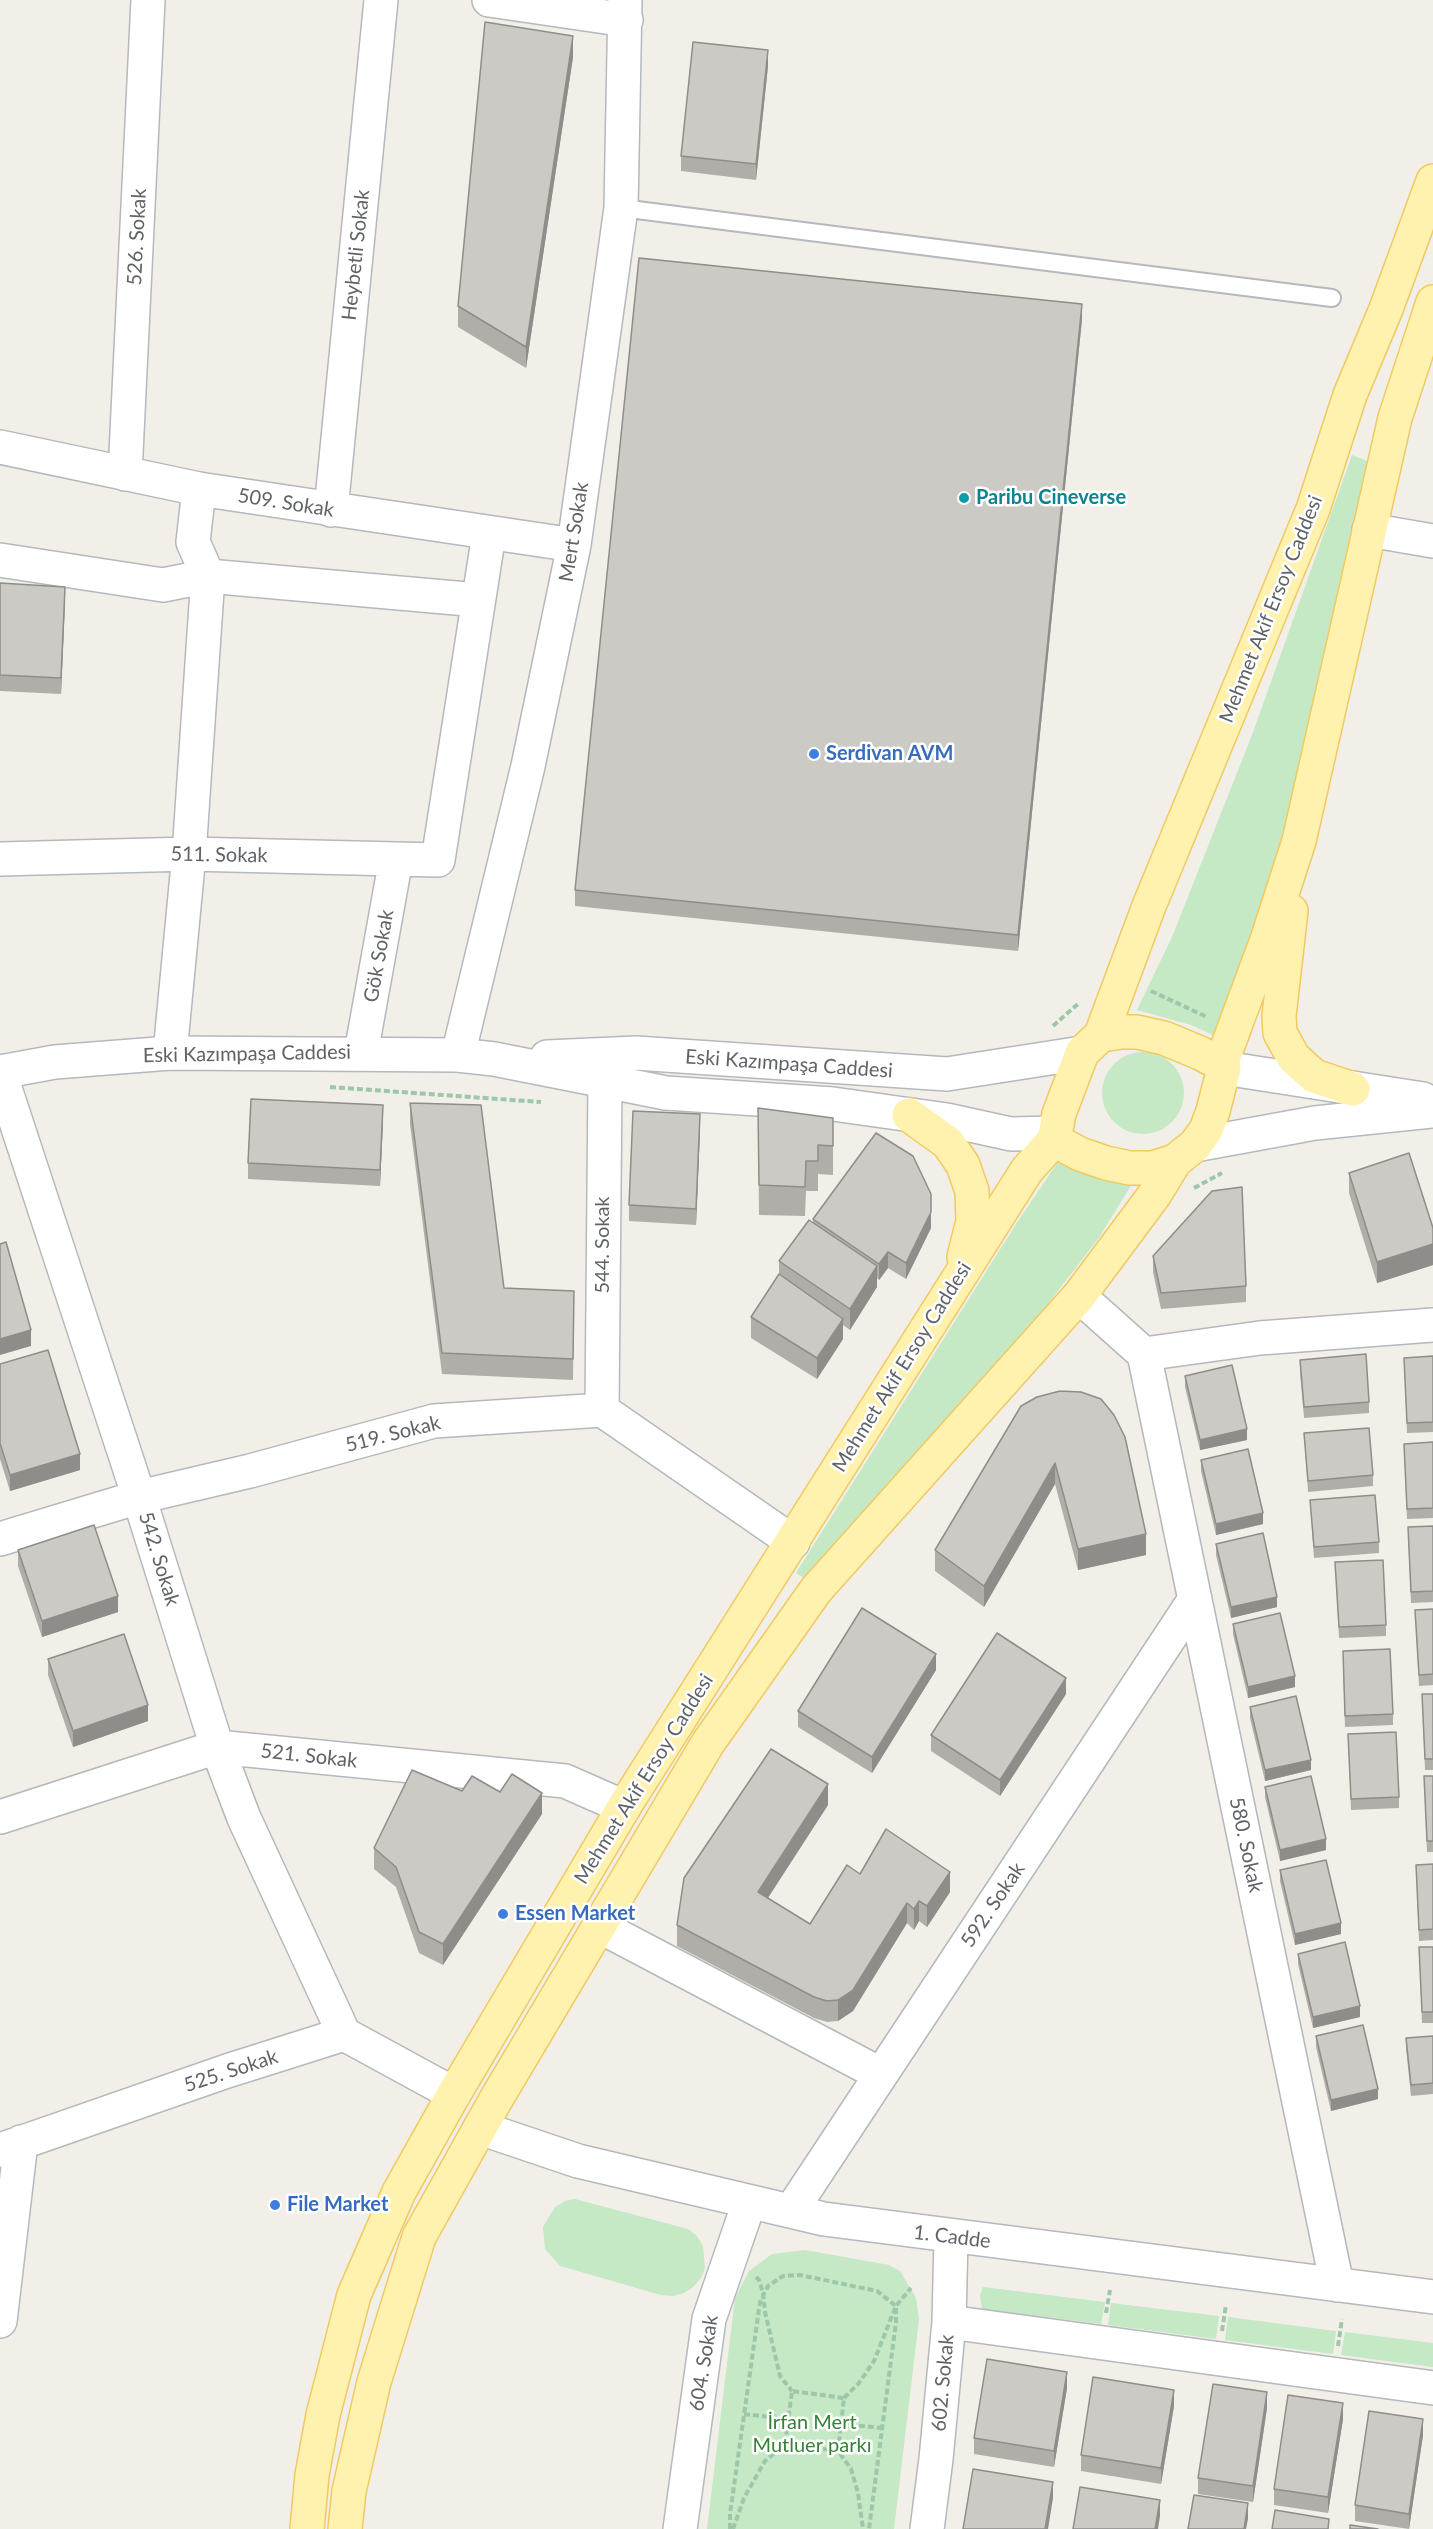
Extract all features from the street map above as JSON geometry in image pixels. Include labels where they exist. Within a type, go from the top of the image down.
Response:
[{"type":"main road","name":"Mehmet Akif Ersoy Caddesi","points":[[1091,1044],[1313,508],[1350,395],[1386,309],[1433,181]]},
{"type":"main road","points":[[1222,1066],[1164,1038],[1137,1032],[1091,1044],[1059,1114],[1054,1136],[1080,1154],[1106,1163],[1130,1168],[1153,1168],[1185,1153],[1206,1130],[1213,1111],[1222,1066],[1299,841],[1395,418],[1433,302]]},
{"type":"main road","points":[[1299,841],[1279,1016],[1280,1033],[1294,1058],[1314,1076],[1353,1089]]},
{"type":"main road","points":[[909,1114],[948,1143],[963,1165],[972,1191],[973,1221],[957,1281]]},
{"type":"main road","name":"Mehmet Akif Ersoy Caddesi","points":[[307,2529],[312,2475],[323,2415],[354,2295],[399,2192],[454,2094],[624,1807],[1027,1170],[1054,1136]]},
{"type":"main road","name":"Mehmet Akif Ersoy Caddesi","points":[[345,2529],[349,2491],[374,2382],[419,2237],[480,2128],[708,1743],[816,1590],[1079,1296],[1185,1153]]},
{"type":"street","name":"526. Sokak","points":[[125,474],[148,0]]},
{"type":"street","name":"Heybetli Sokak","points":[[331,510],[381,0]]},
{"type":"street","points":[[489,0],[625,10]]},
{"type":"street","name":"Mert Sokak","points":[[458,1055],[528,766],[574,545],[621,208],[625,10]]},
{"type":"street","name":"509. Sokak","points":[[0,447],[199,489],[574,545]]},
{"type":"street","points":[[170,1053],[189,854],[208,576],[193,542],[199,489]]},
{"type":"street","points":[[1369,530],[1433,541]]},
{"type":"street","points":[[0,560],[163,585],[208,576],[478,600],[489,534]]},
{"type":"street","name":"511. Sokak","points":[[0,859],[189,854],[438,860],[478,600]]},
{"type":"street","name":"Gök Sokak","points":[[361,1053],[396,860]]},
{"type":"street","name":"Eski Kazımpaşa Caddesi","points":[[494,1059],[636,1053],[947,1074],[1091,1044]]},
{"type":"street","name":"Eski Kazımpaşa Caddesi","points":[[0,1073],[55,1062],[170,1053],[458,1055],[494,1059],[666,1093],[833,1104],[946,1120],[1011,1134],[1054,1136]]},
{"type":"street","points":[[1222,1066],[1353,1089],[1433,1100]]},
{"type":"street","name":"542. Sokak","points":[[0,1073],[140,1497],[217,1747],[244,1818],[344,2034]]},
{"type":"street","name":"544. Sokak","points":[[602,1410],[605,1081]]},
{"type":"street","points":[[1185,1153],[1315,1123],[1433,1111]]},
{"type":"street","points":[[1079,1296],[1144,1354],[1260,1338],[1433,1325]]},
{"type":"street","name":"580. Sokak","points":[[1144,1354],[1337,2285]]},
{"type":"street","points":[[602,1410],[793,1542]]},
{"type":"street","name":"519. Sokak","points":[[0,1539],[140,1497],[250,1471],[434,1421],[602,1410]]},
{"type":"street","name":"592. Sokak","points":[[792,2211],[880,2074],[1195,1599]]},
{"type":"street","name":"521. Sokak","points":[[0,1817],[217,1747],[565,1781],[624,1807]]},
{"type":"street","points":[[599,1926],[880,2074]]},
{"type":"street","points":[[344,2034],[454,2094]]},
{"type":"street","name":"525. Sokak","points":[[10,2146],[226,2071],[344,2034]]},
{"type":"street","name":"1. Cadde","points":[[480,2128],[578,2161],[824,2219],[1433,2297]]},
{"type":"street","points":[[0,2321],[10,2146]]},
{"type":"street","name":"604. Sokak","points":[[680,2529],[709,2319],[749,2203]]},
{"type":"street","name":"602. Sokak","points":[[927,2529],[949,2322],[951,2237]]},
{"type":"street","points":[[949,2322],[1433,2388]]},
{"type":"lane","points":[[621,208],[1332,298]]},
{"type":"path","points":[[1142,987],[1218,1022]]},
{"type":"path","points":[[1045,1032],[1078,1004],[1081,995]]},
{"type":"path","points":[[327,1087],[549,1103]]},
{"type":"path","points":[[749,2271],[759,2280],[763,2293],[765,2312],[780,2376],[792,2391],[844,2398]]},
{"type":"path","points":[[731,2529],[730,2514],[744,2414],[763,2293],[768,2286],[783,2276],[800,2275],[877,2291],[896,2306]]},
{"type":"path","points":[[863,2529],[858,2493],[851,2469],[838,2451],[844,2398],[859,2383],[874,2361],[896,2306],[911,2288]]},
{"type":"path","points":[[1105,2318],[1110,2290]]},
{"type":"path","points":[[1221,2334],[1226,2305]]},
{"type":"path","points":[[869,2529],[896,2322],[896,2306]]},
{"type":"path","points":[[1338,2349],[1342,2319]]},
{"type":"path","points":[[731,2529],[744,2498],[765,2462],[785,2444],[792,2391]]},
{"type":"path","points":[[744,2414],[788,2419]]},
{"type":"path","points":[[841,2424],[883,2428]]},
{"type":"path","points":[[785,2444],[838,2451]]},
{"type":"green space","points":[[1352,455],[1370,462],[1279,880],[1215,1036],[1191,1025],[1137,1010],[1172,937],[1252,735]]},
{"type":"green space","points":[[1143,1052],[1159,1056],[1172,1064],[1180,1077],[1184,1093],[1180,1109],[1172,1122],[1159,1130],[1143,1134],[1127,1130],[1114,1122],[1106,1109],[1102,1093],[1106,1077],[1114,1064],[1127,1056]]},
{"type":"green space","points":[[1058,1162],[1135,1179],[1098,1239],[1000,1366],[811,1583],[796,1573],[1018,1221]]},
{"type":"green space","points":[[575,2199],[688,2229],[697,2236],[703,2246],[705,2268],[701,2278],[684,2293],[673,2296],[661,2295],[560,2266],[545,2249],[543,2227],[555,2207],[565,2201]]},
{"type":"green space","name":"İrfan Mert Mutluer parkı","points":[[805,2250],[889,2265],[900,2271],[916,2298],[919,2319],[894,2529],[707,2529],[735,2298],[749,2271],[772,2254]]},
{"type":"green space","points":[[983,2287],[1105,2302],[1101,2324],[982,2309],[980,2296]]},
{"type":"green space","points":[[1111,2303],[1219,2316],[1216,2339],[1108,2325]]},
{"type":"green space","points":[[1228,2317],[1336,2331],[1333,2354],[1225,2340]]},
{"type":"green space","points":[[1345,2332],[1433,2343],[1433,2367],[1341,2355]]},
{"type":"building","points":[[485,22],[573,36],[526,347],[458,306]]},
{"type":"building","points":[[693,42],[768,50],[756,164],[681,156]]},
{"type":"building","name":"Serdivan AVM","points":[[639,258],[1082,304],[1018,935],[575,890]]},
{"type":"building","points":[[0,583],[65,587],[61,678],[0,675]]},
{"type":"building","points":[[251,1099],[383,1105],[380,1170],[248,1163]]},
{"type":"building","points":[[410,1103],[481,1105],[504,1288],[574,1291],[573,1359],[442,1353]]},
{"type":"building","points":[[758,1108],[833,1118],[833,1146],[818,1145],[818,1161],[806,1161],[805,1187],[759,1185]]},
{"type":"building","points":[[633,1111],[700,1114],[696,1209],[629,1205]]},
{"type":"building","points":[[876,1133],[913,1156],[931,1194],[931,1212],[906,1263],[888,1252],[879,1264],[813,1219]]},
{"type":"building","points":[[1409,1153],[1433,1228],[1433,1244],[1377,1262],[1349,1173]]},
{"type":"building","points":[[1242,1187],[1246,1286],[1161,1293],[1153,1256],[1212,1191]]},
{"type":"building","points":[[809,1220],[877,1266],[850,1309],[779,1261]]},
{"type":"building","points":[[6,1242],[31,1330],[0,1339],[0,1244]]},
{"type":"building","points":[[779,1274],[843,1319],[817,1358],[751,1317]]},
{"type":"building","points":[[48,1350],[80,1454],[10,1475],[0,1443],[0,1364]]},
{"type":"building","points":[[1366,1354],[1369,1402],[1304,1407],[1300,1360]]},
{"type":"building","points":[[1433,1356],[1433,1422],[1407,1423],[1404,1358]]},
{"type":"building","points":[[1232,1365],[1247,1429],[1200,1440],[1185,1376]]},
{"type":"building","points":[[1060,1391],[1081,1392],[1101,1399],[1114,1415],[1125,1437],[1146,1534],[1078,1549],[1055,1463],[984,1586],[935,1550],[1021,1406],[1037,1397]]},
{"type":"building","points":[[1369,1428],[1373,1475],[1308,1481],[1304,1433]]},
{"type":"building","points":[[1433,1442],[1433,1508],[1407,1509],[1404,1444]]},
{"type":"building","points":[[1248,1449],[1263,1513],[1216,1524],[1201,1460]]},
{"type":"building","points":[[1375,1495],[1379,1542],[1314,1547],[1310,1500]]},
{"type":"building","points":[[94,1525],[118,1596],[42,1621],[18,1550]]},
{"type":"building","points":[[1433,1526],[1433,1591],[1411,1592],[1408,1527]]},
{"type":"building","points":[[1263,1533],[1277,1597],[1231,1607],[1216,1544]]},
{"type":"building","points":[[1383,1560],[1386,1625],[1339,1627],[1335,1562]]},
{"type":"building","points":[[862,1608],[936,1654],[872,1757],[798,1711]]},
{"type":"building","points":[[1433,1609],[1433,1674],[1419,1675],[1415,1610]]},
{"type":"building","points":[[1280,1613],[1295,1676],[1248,1687],[1233,1624]]},
{"type":"building","points":[[997,1633],[1066,1678],[1000,1780],[931,1735]]},
{"type":"building","points":[[124,1634],[148,1705],[73,1731],[48,1659]]},
{"type":"building","points":[[1390,1649],[1393,1714],[1345,1716],[1343,1651]]},
{"type":"building","points":[[1422,1694],[1433,1694],[1433,1759],[1425,1759]]},
{"type":"building","points":[[1296,1696],[1311,1760],[1265,1770],[1250,1707]]},
{"type":"building","points":[[1396,1732],[1399,1797],[1351,1799],[1348,1734]]},
{"type":"building","points":[[771,1749],[828,1784],[758,1892],[810,1924],[847,1865],[860,1874],[886,1829],[950,1872],[927,1906],[919,1901],[914,1909],[907,1903],[853,1990],[838,2000],[827,2001],[814,1997],[677,1925],[684,1878]]},
{"type":"building","points":[[412,1770],[462,1791],[472,1776],[500,1792],[512,1774],[542,1793],[443,1944],[419,1932],[396,1867],[374,1848]]},
{"type":"building","points":[[1311,1776],[1326,1839],[1280,1850],[1265,1787]]},
{"type":"building","points":[[1424,1776],[1433,1776],[1433,1841],[1427,1841]]},
{"type":"building","points":[[1326,1860],[1341,1923],[1295,1934],[1280,1870]]},
{"type":"building","points":[[1433,1864],[1433,1929],[1419,1930],[1416,1865]]},
{"type":"building","points":[[1345,1942],[1360,2006],[1313,2017],[1298,1954]]},
{"type":"building","points":[[1419,1947],[1433,1947],[1433,2012],[1422,2012]]},
{"type":"building","points":[[1363,2025],[1378,2089],[1331,2100],[1316,2036]]},
{"type":"building","points":[[1433,2036],[1433,2083],[1411,2085],[1406,2038]]},
{"type":"building","points":[[987,2359],[1067,2372],[1054,2451],[974,2438]]},
{"type":"building","points":[[1093,2377],[1174,2390],[1161,2468],[1081,2455]]},
{"type":"building","points":[[1213,2384],[1267,2392],[1253,2486],[1198,2478]]},
{"type":"building","points":[[1288,2395],[1343,2403],[1328,2497],[1274,2489]]},
{"type":"building","points":[[1369,2411],[1423,2419],[1409,2514],[1355,2505]]},
{"type":"building","points":[[973,2469],[1053,2482],[1045,2529],[963,2529]]},
{"type":"building","points":[[1080,2487],[1160,2500],[1155,2529],[1073,2529]]},
{"type":"building","points":[[1194,2495],[1248,2503],[1244,2529],[1188,2529]]},
{"type":"building","points":[[1275,2510],[1329,2519],[1328,2529],[1272,2529]]},
{"type":"building","points":[[1350,2525],[1378,2529],[1350,2529]]},
{"type":"place","name":"Paribu Cineverse","points":[[964,498]]},
{"type":"place","name":"Serdivan AVM","points":[[814,754]]},
{"type":"place","name":"Essen Market","points":[[503,1914]]},
{"type":"place","name":"File Market","points":[[275,2205]]}]
